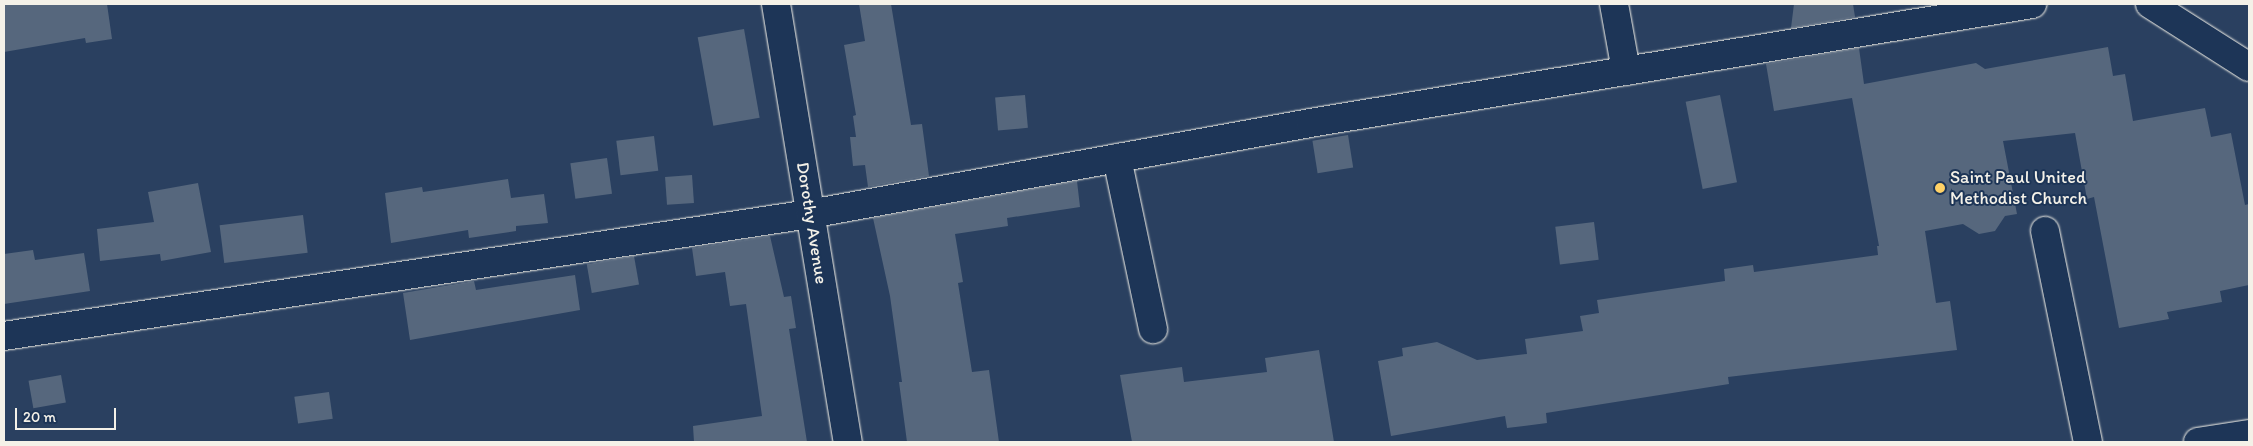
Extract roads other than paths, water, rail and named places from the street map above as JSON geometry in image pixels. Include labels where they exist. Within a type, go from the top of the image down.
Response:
[{"type":"street","name":"Dorothy Avenue","points":[[776,4],[848,442]]},
{"type":"street","points":[[1614,4],[1626,71]]},
{"type":"street","points":[[4,336],[810,214],[1117,158],[2032,4]]},
{"type":"street","points":[[2150,4],[2249,67]]},
{"type":"street","points":[[1117,158],[1154,329]]},
{"type":"street","points":[[2046,231],[2088,442]]},
{"type":"street","points":[[2198,442],[2249,434]]},
{"type":"place","name":"Saint Paul United Methodist Church","points":[[1940,188]]}]
